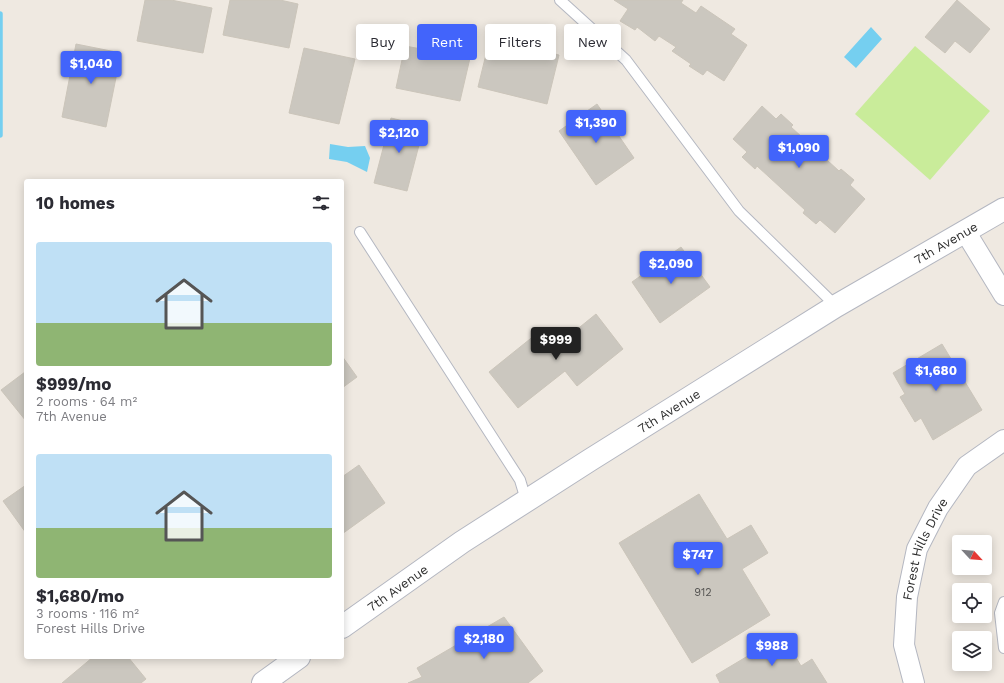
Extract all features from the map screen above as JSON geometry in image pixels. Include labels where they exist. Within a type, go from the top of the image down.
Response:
[{"type":"street","name":"7th Avenue","points":[[344,626],[462,542],[526,500],[836,306],[1004,209]]},
{"type":"street","points":[[965,231],[1004,295]]},
{"type":"street","name":"Forest Hills Drive","points":[[914,683],[904,645],[907,597],[917,549],[938,508],[967,466],[1004,440]]},
{"type":"street","points":[[263,683],[297,659]]},
{"type":"lane","points":[[560,0],[626,60],[739,211],[836,306]]},
{"type":"lane","points":[[360,232],[520,480],[526,500]]},
{"type":"lane","points":[[1004,602],[1000,613],[1004,648]]},
{"type":"green space","points":[[915,46],[990,111],[930,180],[855,114]]},
{"type":"water","points":[[871,27],[882,39],[856,68],[844,57]]},
{"type":"water","points":[[330,144],[348,147],[365,146],[370,158],[367,172],[347,162],[329,159]]},
{"type":"building","points":[[145,0],[171,0],[212,8],[203,53],[137,41]]},
{"type":"building","points":[[230,0],[280,0],[298,4],[289,48],[223,35]]},
{"type":"building","points":[[614,0],[683,0],[681,3],[696,13],[701,6],[735,29],[731,34],[747,45],[724,81],[707,70],[703,75],[689,66],[691,64],[672,51],[676,47],[659,36],[655,41],[637,27],[635,30],[620,21],[628,9]]},
{"type":"building","points":[[957,0],[990,29],[970,53],[955,41],[945,53],[925,37]]},
{"type":"building","points":[[76,44],[121,53],[106,127],[62,117]]},
{"type":"building","points":[[409,47],[417,48],[417,60],[470,60],[460,101],[396,88],[402,60],[409,60]]},
{"type":"building","points":[[304,48],[355,59],[339,124],[289,113]]},
{"type":"building","points":[[556,54],[559,55],[547,104],[478,87],[485,58],[485,60],[556,60]]},
{"type":"building","points":[[597,104],[634,158],[596,185],[559,131]]},
{"type":"building","points":[[762,106],[776,119],[781,114],[793,125],[791,127],[839,171],[841,169],[854,180],[850,185],[865,199],[835,233],[820,220],[816,224],[803,213],[805,210],[757,166],[755,169],[742,157],[747,152],[733,139]]},
{"type":"building","points":[[391,118],[424,126],[407,191],[374,183]]},
{"type":"building","points":[[681,247],[710,287],[660,323],[632,282]]},
{"type":"building","points":[[596,314],[623,349],[577,386],[565,371],[518,408],[489,372],[540,331],[554,348]]},
{"type":"building","points":[[942,344],[982,410],[933,440],[921,418],[915,422],[900,397],[905,394],[893,373]]},
{"type":"building","points":[[344,359],[357,377],[344,387]]},
{"type":"building","points":[[24,373],[24,419],[1,390]]},
{"type":"building","points":[[359,465],[385,503],[344,533],[344,476]]},
{"type":"building","points":[[24,486],[24,530],[3,501]]},
{"type":"building","points":[[699,494],[727,539],[751,525],[768,553],[742,569],[770,615],[692,663],[619,543]]},
{"type":"building","points":[[504,617],[543,671],[528,683],[408,683],[422,677],[417,668]]},
{"type":"building","points":[[783,635],[801,666],[812,659],[827,683],[720,683],[716,675]]},
{"type":"building","points":[[91,659],[130,659],[146,679],[141,683],[62,683]]},
{"type":"waterway","points":[[0,14],[0,135]]}]
